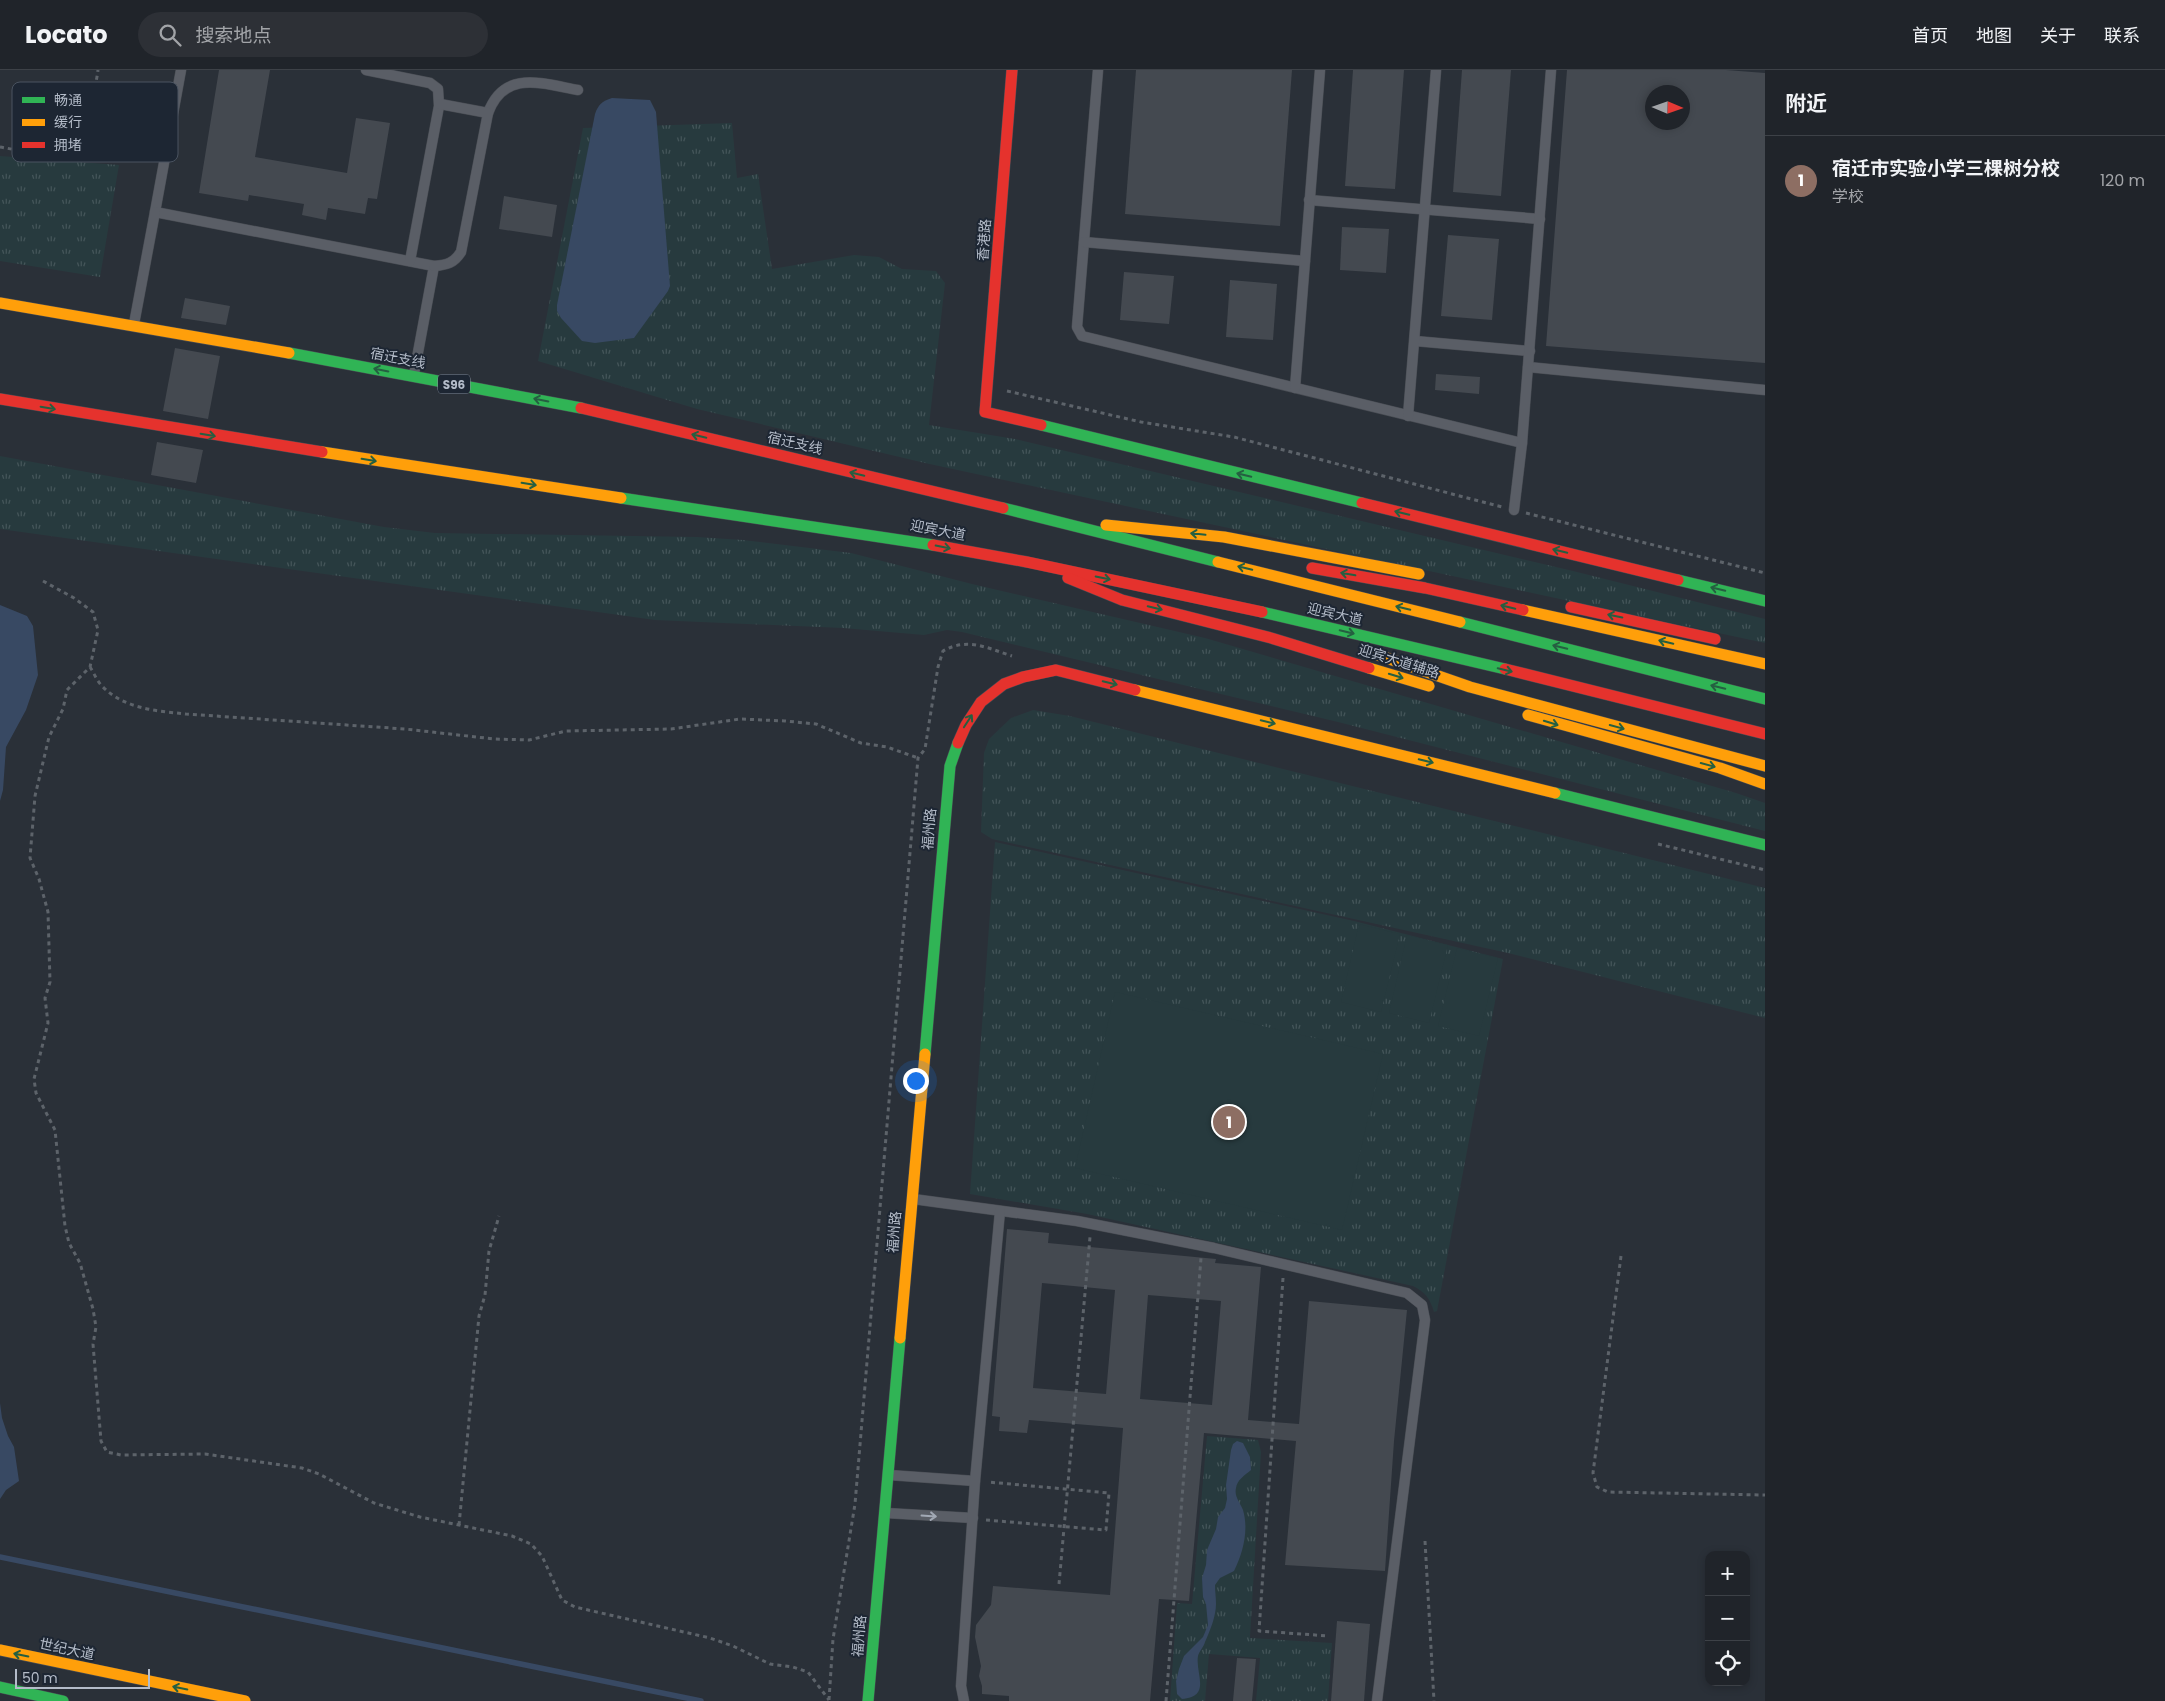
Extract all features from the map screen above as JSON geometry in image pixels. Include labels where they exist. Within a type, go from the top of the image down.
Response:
[{"type":"main road","name":"香港路","points":[[1012,70],[985,412],[1765,601]]},
{"type":"main road","name":"宿迁支线","points":[[0,303],[133,325],[554,402],[905,485]]},
{"type":"main road","name":"迎宾大道","points":[[0,399],[216,436],[676,507],[896,538],[1027,562],[1237,606],[1545,679],[1765,734]]},
{"type":"main road","name":"迎宾大道","points":[[905,485],[1044,518],[1765,699]]},
{"type":"main road","points":[[1044,518],[1230,552]]},
{"type":"main road","points":[[1044,518],[1224,537],[1435,578]]},
{"type":"main road","name":"迎宾大道辅路","points":[[1027,562],[1122,600],[1271,638],[1509,710],[1720,768],[1765,784]]},
{"type":"main road","points":[[1298,565],[1425,588],[1765,664]]},
{"type":"main road","points":[[1560,604],[1728,642]]},
{"type":"main road","points":[[1237,606],[1339,642]]},
{"type":"main road","points":[[1367,652],[1470,687],[1765,766]]},
{"type":"main road","name":"福州路","points":[[868,1701],[950,766],[962,729],[978,705],[999,686],[1011,681],[1056,670],[1765,845]]},
{"type":"main road","name":"世纪大道","points":[[0,1650],[245,1701]]},
{"type":"main road","points":[[0,1687],[63,1701]]},
{"type":"lane","points":[[178,86],[181,70]]},
{"type":"lane","points":[[366,70],[430,83],[438,89],[440,104],[410,261]]},
{"type":"lane","points":[[1098,70],[1077,328],[1082,336],[1522,443]]},
{"type":"lane","points":[[1295,388],[1320,70]]},
{"type":"lane","points":[[1408,416],[1436,70]]},
{"type":"lane","points":[[1514,510],[1530,351],[1552,70]]},
{"type":"lane","points":[[155,212],[434,266],[446,265],[456,260],[461,252],[488,113],[498,92],[505,86],[521,80],[578,90]]},
{"type":"lane","points":[[440,104],[488,113]]},
{"type":"lane","points":[[133,325],[164,162]]},
{"type":"lane","points":[[1309,200],[1540,219]]},
{"type":"lane","points":[[1084,242],[1305,261]]},
{"type":"lane","points":[[413,376],[434,266]]},
{"type":"lane","points":[[1415,340],[1530,351]]},
{"type":"lane","points":[[1528,367],[1765,390]]},
{"type":"lane","points":[[912,1199],[1091,1224],[1202,1246],[1407,1293],[1422,1305],[1425,1320],[1377,1701]]},
{"type":"lane","points":[[964,1701],[962,1686],[975,1481],[1000,1211]]},
{"type":"lane","points":[[888,1475],[975,1481]]},
{"type":"lane","points":[[885,1513],[973,1518]]},
{"type":"path","points":[[987,387],[1141,422],[1234,437],[1765,573]]},
{"type":"path","points":[[44,582],[74,598],[93,612],[98,630],[90,666],[68,690],[63,709],[49,737],[35,796],[30,858],[39,879],[48,912],[50,982],[45,998],[48,1023],[34,1079],[36,1093],[55,1130],[61,1167],[65,1226],[69,1243],[80,1262],[93,1309],[96,1327],[93,1344],[101,1441],[107,1452],[121,1455],[205,1454],[302,1468],[319,1474],[374,1502],[420,1517],[512,1536],[531,1544],[542,1556],[562,1600],[575,1607],[710,1638],[733,1646],[770,1664],[793,1667],[808,1672],[829,1700]]},
{"type":"path","points":[[90,666],[102,686],[120,700],[151,710],[186,714],[395,728],[494,740],[529,740],[566,731],[671,729],[740,719],[785,721],[816,724],[861,743],[887,747],[918,758]]},
{"type":"path","points":[[1650,842],[1765,870]]},
{"type":"path","points":[[459,1525],[479,1316],[485,1295],[489,1251],[499,1216]]},
{"type":"path","points":[[1059,1584],[1091,1224]]},
{"type":"path","points":[[1166,1701],[1202,1246]]},
{"type":"path","points":[[1621,1256],[1593,1473],[1597,1487],[1608,1492],[1765,1495]]},
{"type":"path","points":[[1284,1264],[1259,1631],[1329,1636]]},
{"type":"path","points":[[973,1518],[1106,1530],[1109,1492],[975,1481]]},
{"type":"path","points":[[1425,1541],[1434,1701]]},
{"type":"green space","points":[[732,123],[737,178],[758,174],[772,269],[854,255],[879,257],[902,269],[936,271],[945,283],[929,425],[1015,439],[1573,571],[1765,619],[1765,643],[925,463],[697,409],[538,361],[583,128]]},
{"type":"green space","points":[[0,156],[12,157],[12,162],[79,162],[119,165],[100,277],[0,261]]},
{"type":"green space","points":[[0,456],[384,527],[435,533],[697,537],[743,540],[851,553],[972,584],[1205,638],[1736,793],[1765,803],[1765,831],[1338,722],[962,632],[947,630],[924,635],[843,628],[655,620],[0,529]]},
{"type":"green space","points":[[1033,710],[1070,716],[1765,888],[1765,1018],[1508,953],[992,839],[981,832],[984,753],[989,739],[1011,718]]},
{"type":"green space","points":[[995,842],[1354,921],[1503,959],[1437,1311],[1434,1312],[1429,1299],[1424,1293],[1413,1286],[1087,1214],[970,1194]]},
{"type":"green space","points":[[1359,924],[1400,934],[1381,1012],[1341,1002]]},
{"type":"green space","points":[[1407,935],[1448,945],[1429,1023],[1389,1013]]},
{"type":"green space","points":[[1457,948],[1498,958],[1479,1036],[1438,1026]]},
{"type":"green space","points":[[1115,992],[1383,1054],[1342,1230],[1075,1168]]},
{"type":"green space","points":[[1207,1436],[1258,1440],[1261,1452],[1250,1638],[1332,1643],[1328,1701],[1256,1701],[1260,1658],[1209,1654],[1205,1701],[1170,1701],[1177,1603],[1192,1604]]},
{"type":"water","points":[[612,98],[650,100],[656,112],[670,286],[634,338],[595,343],[582,341],[561,318],[557,311],[557,305],[595,114],[601,104]]},
{"type":"water","points":[[0,605],[27,616],[33,626],[38,675],[26,710],[6,747],[3,790],[0,801]]},
{"type":"water","points":[[0,1403],[2,1418],[14,1447],[19,1481],[6,1490],[0,1499]]},
{"type":"water","points":[[1237,1441],[1243,1443],[1250,1457],[1251,1470],[1240,1480],[1236,1491],[1245,1518],[1244,1541],[1234,1571],[1220,1578],[1215,1585],[1216,1609],[1214,1618],[1198,1656],[1199,1689],[1197,1694],[1182,1699],[1177,1694],[1176,1681],[1179,1669],[1184,1656],[1203,1637],[1208,1625],[1202,1578],[1206,1565],[1207,1550],[1216,1529],[1218,1517],[1225,1508],[1231,1450],[1233,1444]]},
{"type":"building","points":[[219,70],[270,70],[255,157],[347,173],[356,118],[390,123],[377,199],[368,198],[365,214],[328,208],[326,220],[302,215],[304,204],[249,195],[248,201],[199,193]]},
{"type":"building","points":[[1136,70],[1292,70],[1280,226],[1125,214]]},
{"type":"building","points":[[1353,70],[1404,70],[1395,189],[1345,186]]},
{"type":"building","points":[[1462,70],[1511,70],[1501,196],[1453,192]]},
{"type":"building","points":[[1567,70],[1726,70],[1765,73],[1765,363],[1546,346]]},
{"type":"building","points":[[504,196],[557,205],[552,237],[499,229]]},
{"type":"building","points":[[1342,227],[1389,229],[1386,273],[1340,270]]},
{"type":"building","points":[[1448,235],[1499,239],[1492,320],[1441,316]]},
{"type":"building","points":[[1124,272],[1174,276],[1169,324],[1120,320]]},
{"type":"building","points":[[1230,280],[1277,284],[1273,340],[1226,337]]},
{"type":"building","points":[[185,298],[230,306],[226,325],[181,318]]},
{"type":"building","points":[[175,348],[220,356],[208,419],[163,411]]},
{"type":"building","points":[[1436,374],[1480,377],[1479,394],[1435,390]]},
{"type":"building","points":[[157,442],[203,450],[196,483],[151,475]]},
{"type":"building","points":[[1007,1229],[1049,1233],[1048,1243],[1216,1259],[1215,1263],[1261,1267],[1248,1420],[1299,1424],[1309,1301],[1407,1310],[1394,1441],[1385,1571],[1285,1565],[1296,1441],[1204,1433],[1189,1601],[1159,1599],[1150,1701],[1009,1701],[1009,1696],[982,1694],[979,1676],[981,1666],[975,1637],[976,1625],[991,1605],[993,1586],[1110,1595],[1123,1428],[1029,1420],[1027,1433],[999,1431],[1000,1417],[992,1416]],"holes":[[[1042,1283],[1115,1290],[1106,1394],[1033,1388]],[[1148,1295],[1221,1301],[1212,1405],[1140,1399]]]},
{"type":"building","points":[[1337,1621],[1370,1624],[1364,1701],[1331,1701]]},
{"type":"building","points":[[1237,1658],[1256,1659],[1252,1701],[1233,1701]]},
{"type":"waterway","points":[[0,1557],[701,1701]]},
{"type":"traffic: fast","points":[[289,353],[581,408]]},
{"type":"traffic: fast","points":[[1041,425],[1362,503]]},
{"type":"traffic: fast","points":[[621,498],[933,545]]},
{"type":"traffic: fast","points":[[1003,508],[1218,562]]},
{"type":"traffic: fast","points":[[1678,580],[1765,601]]},
{"type":"traffic: fast","points":[[1262,612],[1505,669]]},
{"type":"traffic: fast","points":[[1460,622],[1765,699]]},
{"type":"traffic: fast","points":[[925,1054],[950,766],[958,743]]},
{"type":"traffic: fast","points":[[1555,793],[1765,845]]},
{"type":"traffic: fast","points":[[868,1701],[900,1338]]},
{"type":"traffic: fast","points":[[0,1687],[63,1701]]},
{"type":"traffic: slow","points":[[0,303],[289,353]]},
{"type":"traffic: slow","points":[[322,452],[621,498]]},
{"type":"traffic: slow","points":[[1106,525],[1224,537],[1419,574]]},
{"type":"traffic: slow","points":[[1218,562],[1460,622]]},
{"type":"traffic: slow","points":[[1523,610],[1765,664]]},
{"type":"traffic: slow","points":[[1378,655],[1470,687],[1765,766]]},
{"type":"traffic: slow","points":[[1369,668],[1429,686]]},
{"type":"traffic: slow","points":[[1135,690],[1555,793]]},
{"type":"traffic: slow","points":[[1528,715],[1720,768],[1765,784]]},
{"type":"traffic: slow","points":[[900,1338],[925,1054]]},
{"type":"traffic: slow","points":[[0,1650],[245,1701]]},
{"type":"traffic: jam","points":[[1012,70],[985,412],[1041,425]]},
{"type":"traffic: jam","points":[[0,399],[322,452]]},
{"type":"traffic: jam","points":[[581,408],[1003,508]]},
{"type":"traffic: jam","points":[[1362,503],[1678,580]]},
{"type":"traffic: jam","points":[[933,545],[1027,562],[1262,612]]},
{"type":"traffic: jam","points":[[1312,568],[1425,588],[1523,610]]},
{"type":"traffic: jam","points":[[1068,578],[1122,600],[1271,638],[1369,668]]},
{"type":"traffic: jam","points":[[1571,607],[1715,639]]},
{"type":"traffic: jam","points":[[1505,669],[1765,734]]},
{"type":"traffic: jam","points":[[958,743],[966,725],[981,702],[1004,684],[1023,677],[1056,670],[1135,690]]},
{"type":"place","name":"宿迁市实验小学三棵树分校","points":[[1229,1122]]}]
